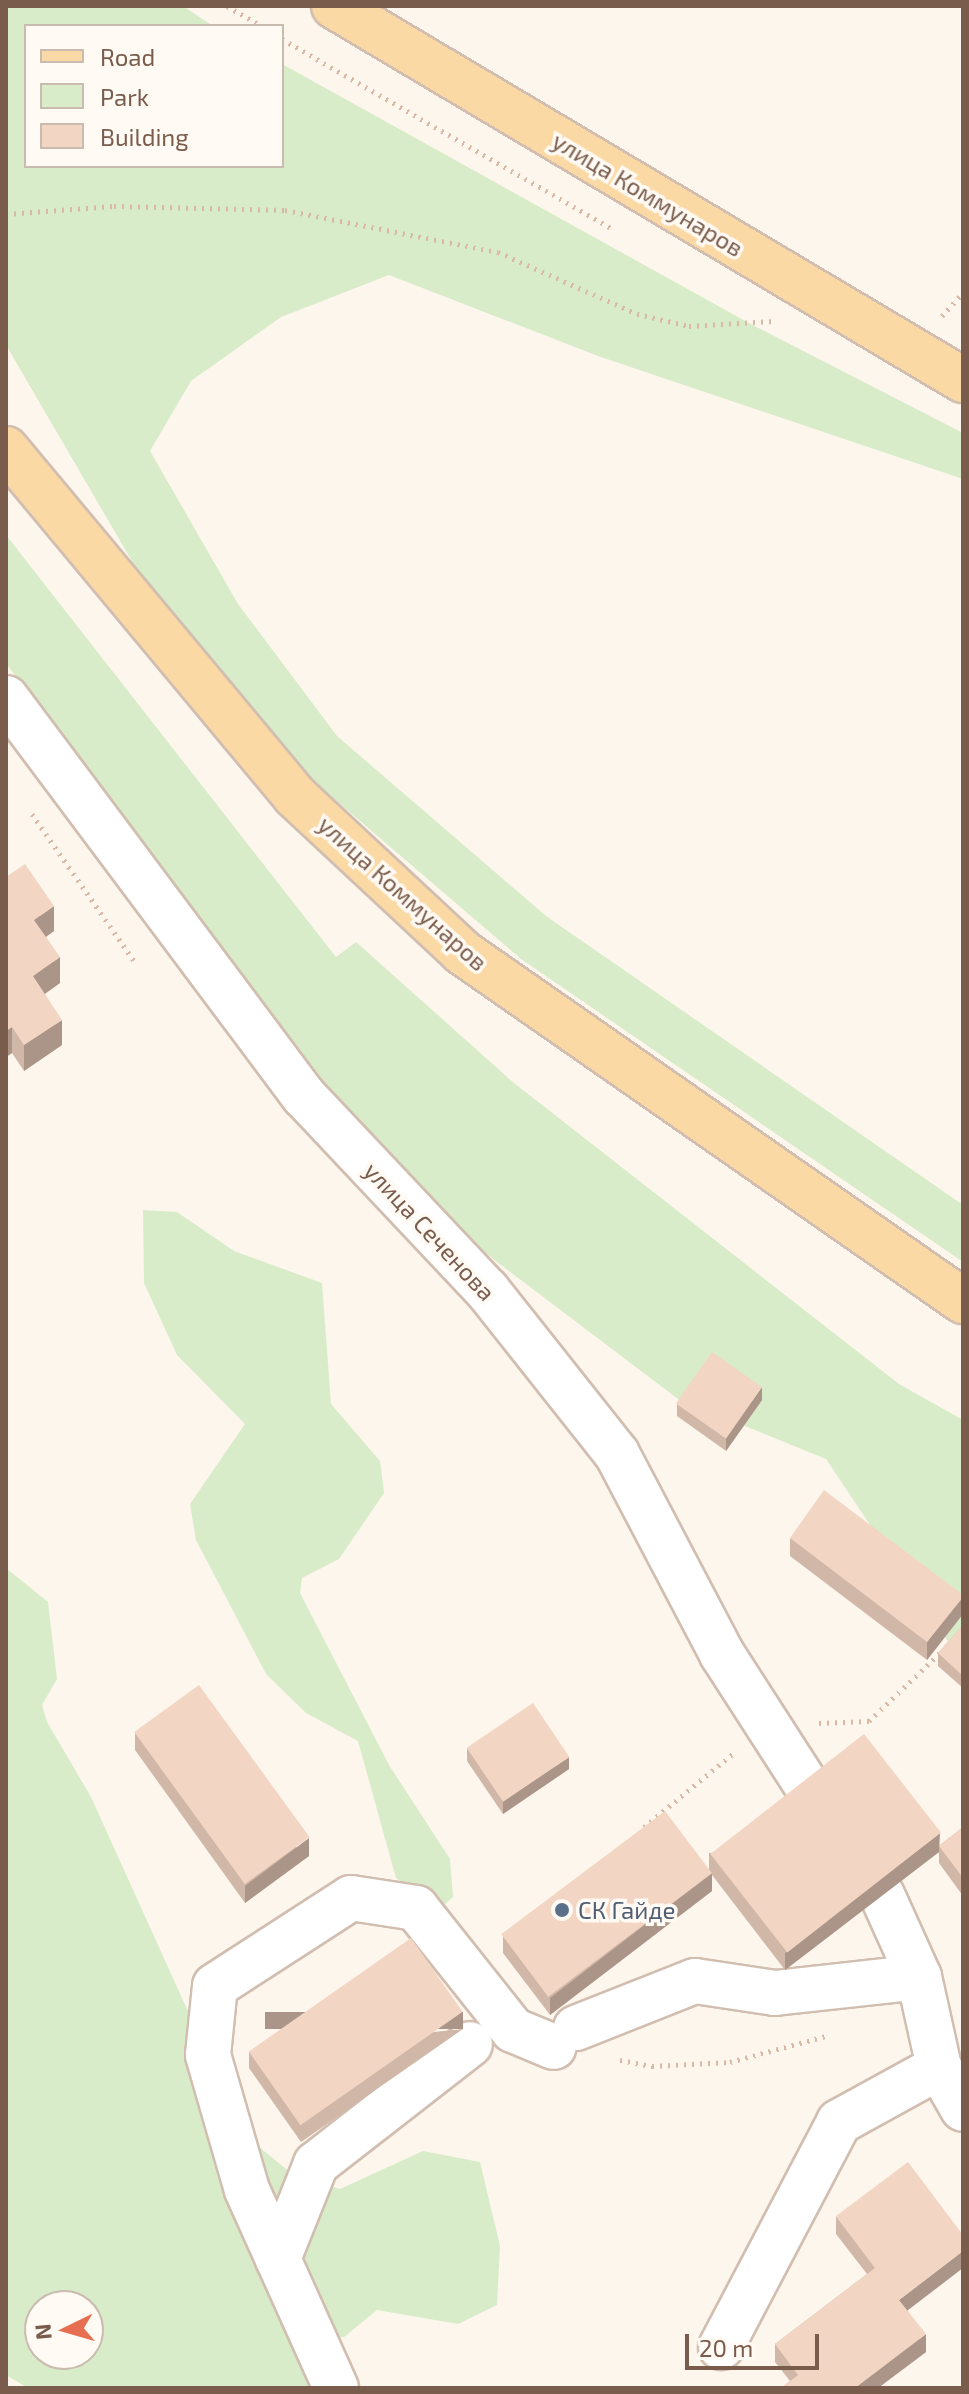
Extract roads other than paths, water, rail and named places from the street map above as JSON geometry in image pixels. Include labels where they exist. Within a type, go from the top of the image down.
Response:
[{"type":"main road","name":"улица Коммунаров","points":[[334,6],[963,380]]},
{"type":"main road","name":"улица Коммунаров","points":[[6,449],[295,796],[462,952],[963,1301]]},
{"type":"street","name":"улица Сеченова","points":[[6,698],[304,1096],[487,1290],[617,1454],[758,1714],[811,1792]]},
{"type":"street","points":[[721,2347],[839,2122],[955,2090],[919,1977],[882,1895]]},
{"type":"street","points":[[336,2388],[247,2190],[208,2055],[215,1986],[351,1898],[416,1908],[513,2030],[565,2037],[695,1981],[775,1993],[919,1977]]},
{"type":"street","points":[[278,2259],[316,2164],[470,2044]]},
{"type":"place","name":"СК Гайде","points":[[562,1910]]}]
